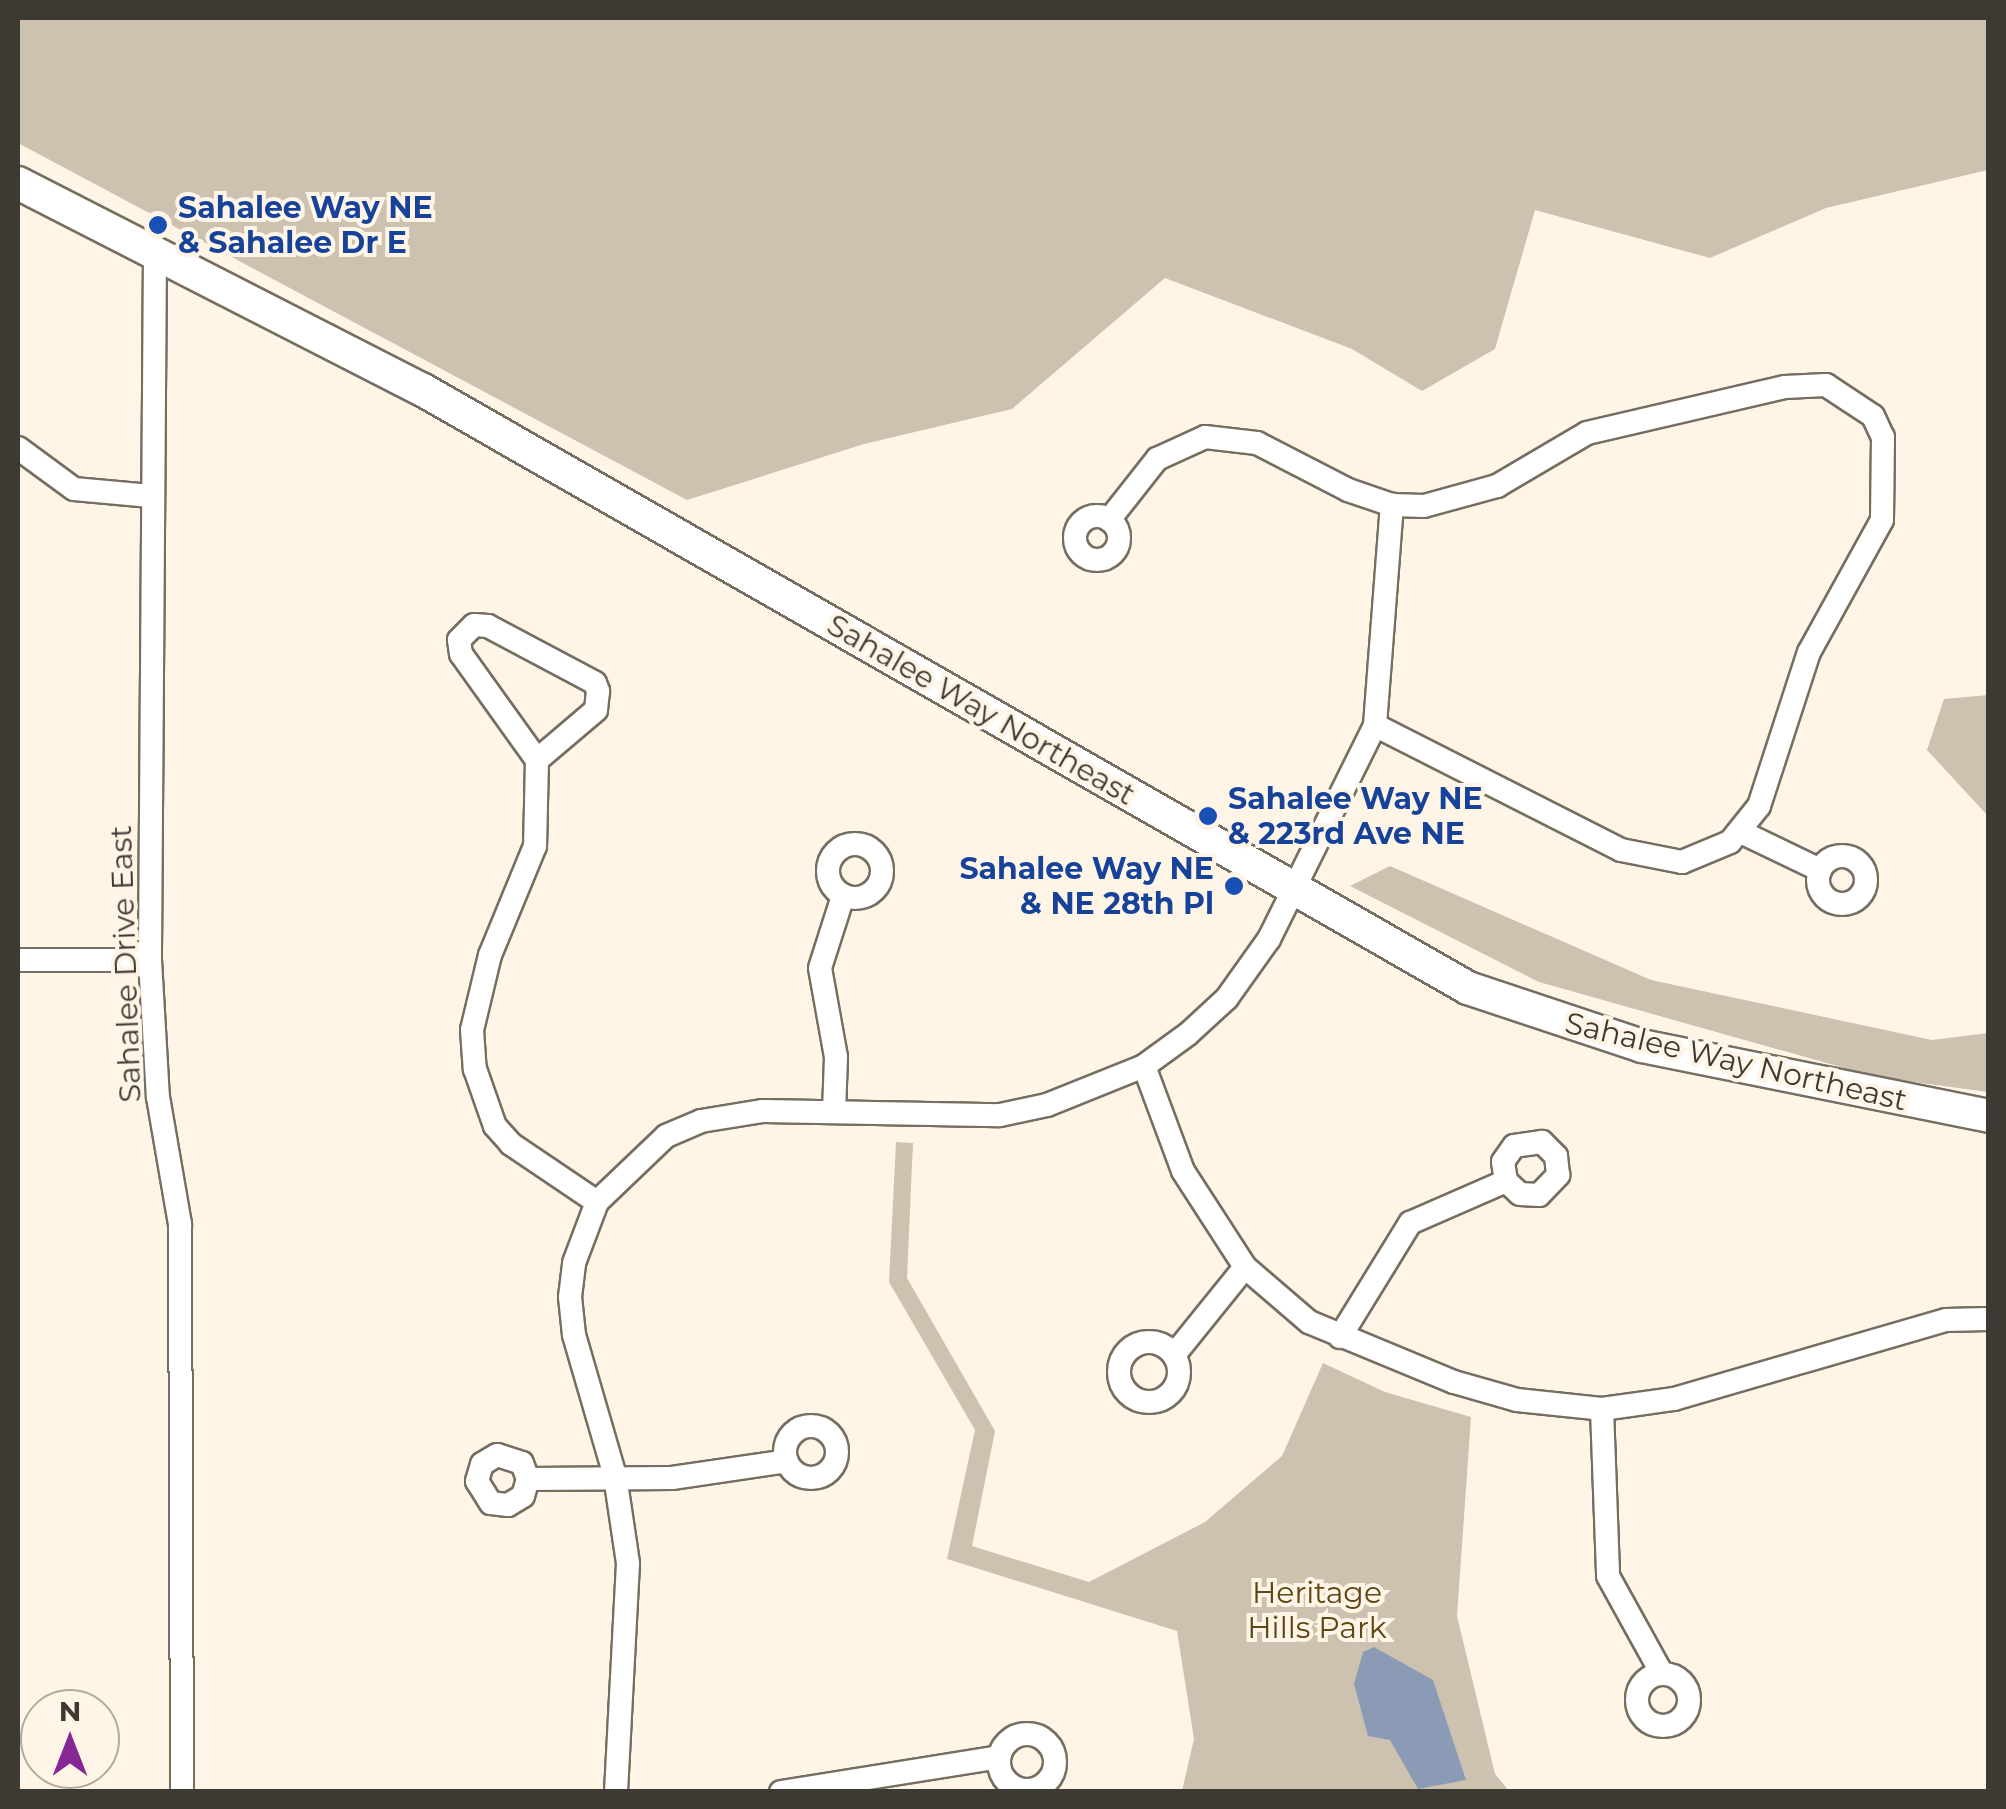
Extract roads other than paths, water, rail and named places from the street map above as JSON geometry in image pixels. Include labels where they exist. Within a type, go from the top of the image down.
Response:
[{"type":"main road","name":"Sahalee Way Northeast","points":[[18,184],[423,390],[712,552],[1288,891],[1468,988],[1574,1028],[1988,1116]]},
{"type":"street","name":"Sahalee Drive East","points":[[156,253],[150,960],[158,1097],[180,1224],[182,1792]]},
{"type":"street","points":[[1109,520],[1158,459],[1205,438],[1257,444],[1392,505],[1452,501],[1522,474],[1587,432],[1768,391],[1826,385],[1856,401],[1873,416],[1882,438],[1882,520],[1809,652],[1759,806],[1740,832],[1682,862],[1620,850],[1375,725]]},
{"type":"street","points":[[18,448],[74,489],[152,496]]},
{"type":"street","points":[[616,1792],[628,1563],[615,1476],[574,1334],[570,1297],[574,1263],[597,1202],[666,1136],[701,1121],[730,1112],[1000,1115],[1144,1066],[1228,998],[1269,939],[1288,891],[1375,725],[1392,505]]},
{"type":"street","points":[[538,760],[596,710],[594,683],[488,626],[474,625],[459,640],[461,654],[538,760],[534,846],[477,996],[475,1069],[483,1100],[511,1144],[597,1202]]},
{"type":"street","points":[[1740,832],[1820,870]]},
{"type":"street","points":[[834,1112],[836,1058],[820,968],[843,896]]},
{"type":"street","points":[[18,960],[150,960]]},
{"type":"street","points":[[1144,1066],[1183,1171],[1246,1267],[1309,1322],[1340,1337],[1517,1400],[1602,1409],[1674,1400],[1946,1320],[1988,1319]]},
{"type":"street","points":[[1340,1337],[1410,1223],[1506,1181]]},
{"type":"street","points":[[1174,1356],[1246,1267]]},
{"type":"street","points":[[1602,1409],[1608,1576],[1662,1674]]},
{"type":"street","points":[[528,1479],[705,1476],[787,1461]]},
{"type":"street","points":[[781,1792],[999,1757]]},
{"type":"water","points":[[1374,1647],[1433,1680],[1466,1780],[1418,1789],[1390,1740],[1368,1736],[1354,1684],[1363,1652]]},
{"type":"place","name":"Sahalee Way NE & Sahalee Dr E","points":[[158,225]]},
{"type":"place","name":"Sahalee Way NE & 223rd Ave NE","points":[[1208,816]]},
{"type":"place","name":"Sahalee Way NE & NE 28th Pl","points":[[1234,886]]},
{"type":"park label","name":"Heritage Hills Park","points":[[1317,1610]]}]
